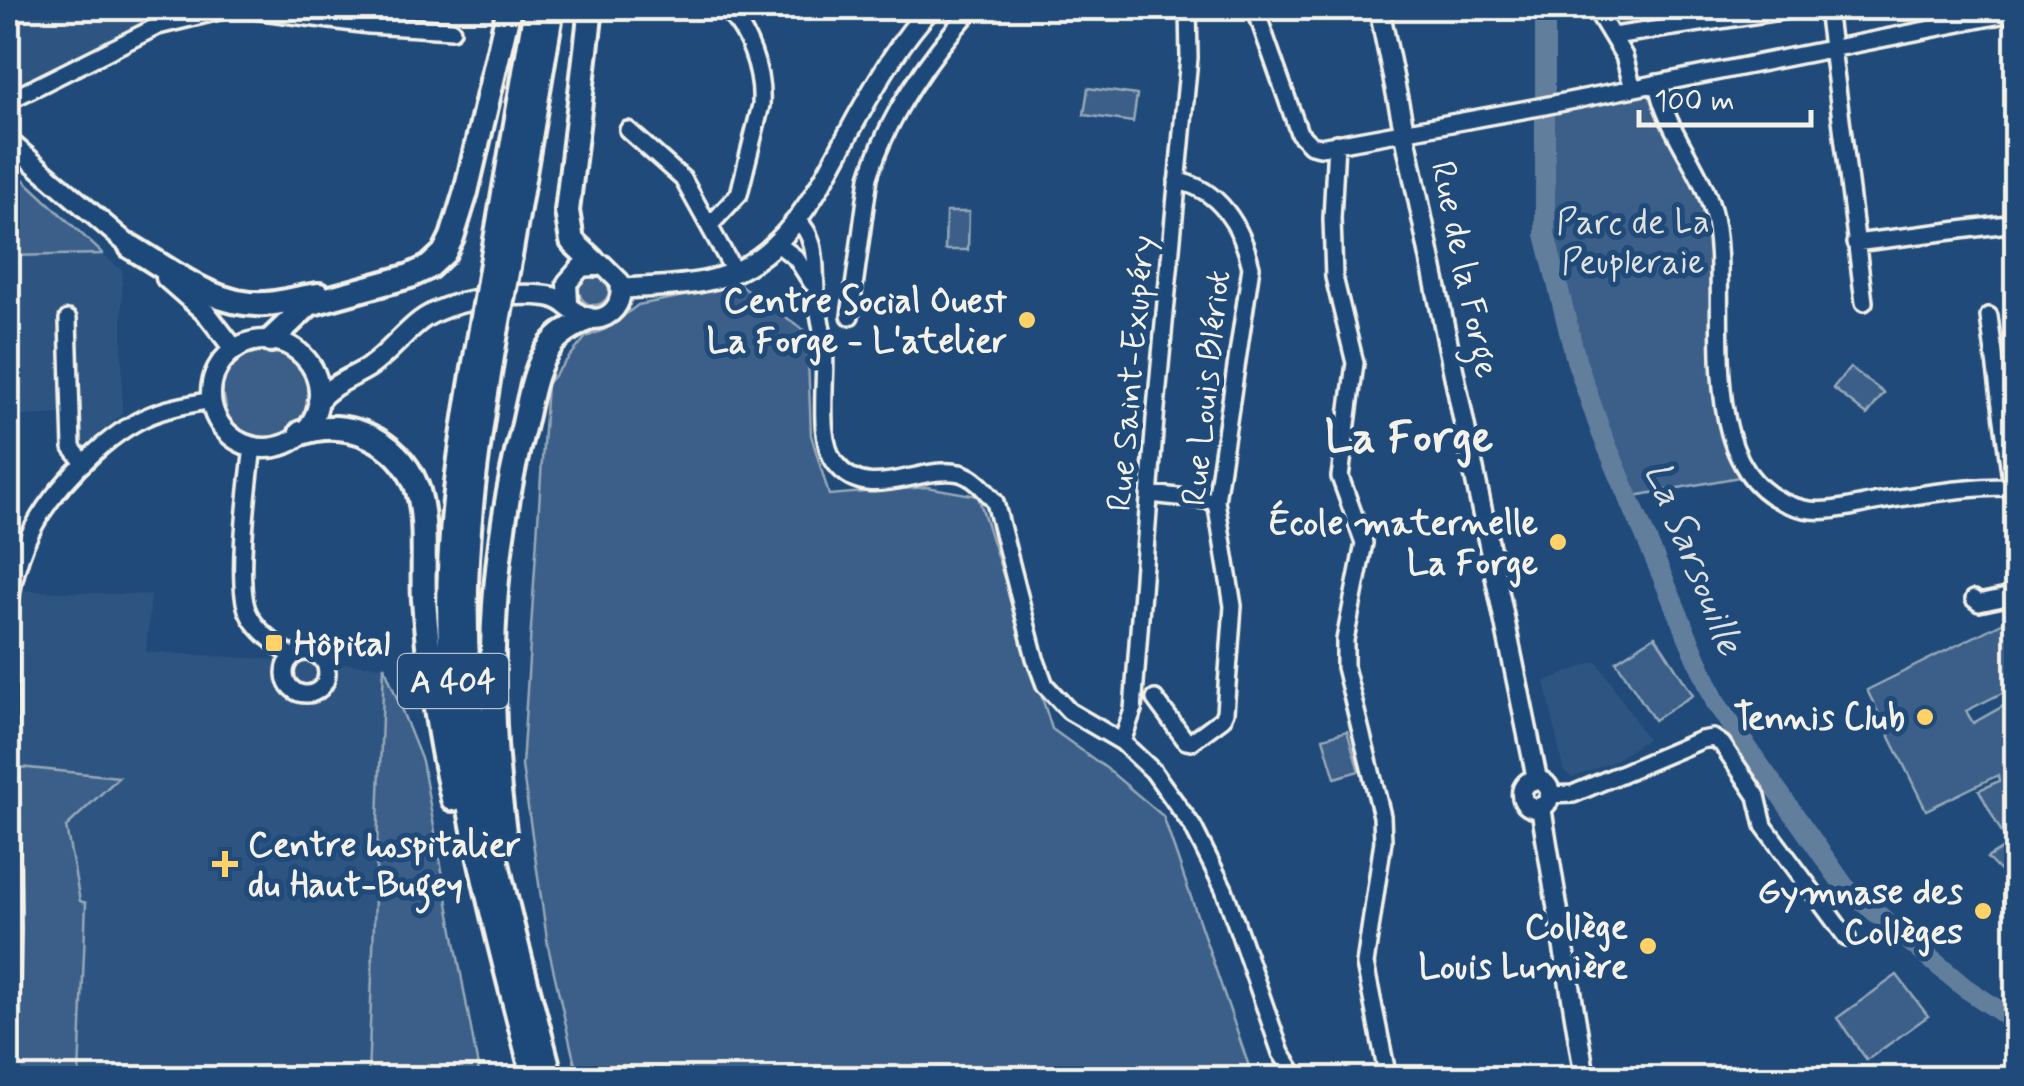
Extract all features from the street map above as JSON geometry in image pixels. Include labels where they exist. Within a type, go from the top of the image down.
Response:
[{"type":"highway","points":[[271,340],[309,304],[422,271],[448,246],[466,192],[509,8]]},
{"type":"highway","name":"A 404","points":[[502,257],[536,8]]},
{"type":"highway","name":"A 404","points":[[534,1078],[492,912],[463,772],[450,647],[450,580],[454,506],[552,8]]},
{"type":"highway","points":[[591,8],[567,210],[572,240],[596,264]]},
{"type":"highway","points":[[131,247],[209,294],[242,304],[357,291]]},
{"type":"highway","points":[[525,978],[495,752],[492,679],[496,575],[518,446],[537,372],[559,336],[587,319]]},
{"type":"highway","name":"A 404","points":[[489,328],[466,582],[467,658],[484,803],[550,1078]]},
{"type":"highway","points":[[302,433],[335,427],[368,435],[396,455],[416,486],[421,509],[427,633],[442,750],[470,865],[521,1028]]},
{"type":"main road","points":[[622,290],[714,279],[734,271],[775,242],[818,192],[900,46],[931,8]]},
{"type":"main road","name":"Rue de la Forge","points":[[1379,8],[1537,779],[1528,782],[1522,793],[1528,805],[1546,801]]},
{"type":"main road","points":[[8,141],[207,314],[234,349]]},
{"type":"main road","points":[[312,367],[333,370],[358,361],[425,306],[452,292],[538,285],[570,277],[581,267],[596,264],[610,269],[622,290],[621,298],[612,312],[587,319],[568,303],[570,277]]},
{"type":"main road","points":[[318,401],[337,382],[378,360],[425,318],[448,305],[469,300],[544,296],[568,303]]},
{"type":"main road","points":[[271,340],[302,354],[319,387],[313,418],[302,433],[283,445],[264,448],[225,430],[212,400],[216,372],[234,349],[271,340]]},
{"type":"main road","points":[[1546,801],[1585,1078]]},
{"type":"street","points":[[8,102],[158,26],[235,8],[345,14],[452,30]]},
{"type":"street","points":[[710,224],[739,194],[761,105],[752,48],[734,16],[723,8]]},
{"type":"street","points":[[850,316],[869,176],[876,154],[944,39],[973,8]]},
{"type":"street","name":"Rue Saint-Exupéry","points":[[1122,742],[1133,710],[1189,58],[1188,8]]},
{"type":"street","points":[[1254,8],[1302,138],[1316,146],[1658,84],[2016,12]]},
{"type":"street","points":[[1595,8],[1624,56],[1634,88]]},
{"type":"street","points":[[1613,36],[1801,8]]},
{"type":"street","points":[[1827,8],[1864,302]]},
{"type":"street","points":[[1658,84],[1661,105],[1697,171],[1712,209],[1717,239],[1718,346],[1727,418],[1736,451],[1750,475],[1782,502],[1814,510],[1953,489],[2014,487],[1989,316]]},
{"type":"street","points":[[628,130],[684,180],[734,271]]},
{"type":"street","points":[[1336,143],[1334,276],[1355,363],[1340,477],[1364,543],[1345,640],[1344,666],[1382,816],[1365,964],[1388,1078]]},
{"type":"street","name":"Rue Louis Blériot","points":[[1156,700],[1186,742],[1191,742],[1225,712],[1233,606],[1216,501],[1251,267],[1240,233],[1216,199],[1205,190],[1176,181]]},
{"type":"street","points":[[797,219],[812,238],[824,346],[826,438],[836,466],[866,482],[959,473],[986,490],[1000,516],[1045,685],[1068,711],[1122,742],[1164,782],[1193,827],[1224,889],[1281,1053],[1298,1078]]},
{"type":"street","points":[[1856,243],[2016,223]]},
{"type":"street","points":[[775,242],[806,270],[816,292]]},
{"type":"street","points":[[68,319],[72,448],[84,463]]},
{"type":"street","points":[[9,1078],[12,930],[8,598],[15,568],[30,531],[54,494],[84,463],[138,420],[176,406],[212,400]]},
{"type":"street","points":[[253,446],[242,596],[258,628],[292,657]]},
{"type":"street","points":[[1150,494],[1216,501]]},
{"type":"street","points":[[1974,599],[1979,603],[2016,596]]},
{"type":"street","points":[[1546,801],[1713,738],[1722,744],[1757,796],[1764,826],[1847,938]]},
{"type":"shaded area","points":[[8,8],[196,8],[156,19],[8,89]]},
{"type":"shaded area","points":[[102,254],[122,270],[122,414],[81,448],[77,413],[10,417],[8,456],[8,256]]},
{"type":"shaded area","name":"Centre hospitalier du Haut-Bugey","points":[[8,590],[151,595],[146,652],[384,666],[368,1078],[79,1077],[86,903],[80,901],[66,827],[117,777],[19,767]]},
{"type":"shaded area","points":[[1597,661],[1647,739],[1612,762],[1572,778],[1563,770],[1545,681]]},
{"type":"green space","name":"Parc de La Peupleraie","points":[[1644,86],[1675,132],[1712,209],[1727,418],[1750,475],[1629,497],[1576,360],[1545,234],[1545,175],[1555,103]]},
{"type":"green space","points":[[1088,88],[1137,95],[1133,122],[1084,115]]},
{"type":"green space","points":[[8,165],[102,253],[102,254],[8,256]]},
{"type":"green space","points":[[946,212],[969,212],[968,250],[945,250]]},
{"type":"green space","points":[[594,275],[605,279],[609,290],[605,301],[594,305],[583,301],[579,290],[583,279]]},
{"type":"green space","points":[[740,285],[807,332],[811,435],[829,495],[927,487],[978,496],[1052,729],[1163,816],[1253,1078],[578,1078],[548,946],[522,766],[547,384],[586,337],[606,329],[638,305]]},
{"type":"green space","points":[[266,347],[295,359],[309,377],[310,399],[302,419],[286,435],[265,441],[243,435],[221,412],[226,407],[224,396],[217,389],[235,360]]},
{"type":"green space","points":[[1850,367],[1884,393],[1867,415],[1833,388]]},
{"type":"green space","name":"Tennis Club","points":[[2016,616],[2016,686],[1966,711],[1973,723],[2016,699],[2016,888],[1987,858],[2008,845],[1979,790],[1999,781],[1998,775],[1926,810],[1867,690]]},
{"type":"green space","points":[[1655,636],[1693,695],[1654,720],[1616,661]]},
{"type":"green space","points":[[9,649],[19,767],[119,777],[66,827],[80,901],[86,903],[79,1076],[129,1078],[14,1078]]},
{"type":"green space","points":[[384,666],[422,761],[480,1078],[368,1078]]},
{"type":"green space","points":[[1347,731],[1359,771],[1335,778],[1323,738]]},
{"type":"green space","points":[[1897,975],[1928,1016],[1867,1060],[1837,1018]]},
{"type":"waterway","name":"La Sarsouille","points":[[1545,8],[1545,234],[1576,360],[1601,432],[1716,703],[1845,887],[1964,987],[2016,1022]]},
{"type":"place","name":"Centre Social Ouest La Forge - L'atelier","points":[[1027,320]]},
{"type":"place","name":"École maternelle La Forge","points":[[1558,542]]},
{"type":"place","name":"Hôpital","points":[[274,643]]},
{"type":"place","name":"Tennis Club","points":[[1925,717]]},
{"type":"place","name":"Centre hospitalier du Haut-Bugey","points":[[225,864]]},
{"type":"place","name":"Gymnase des Collèges","points":[[1983,911]]},
{"type":"place","name":"Collège Louis Lumière","points":[[1648,946]]},
{"type":"district","name":"La Forge","points":[[1409,435]]}]
